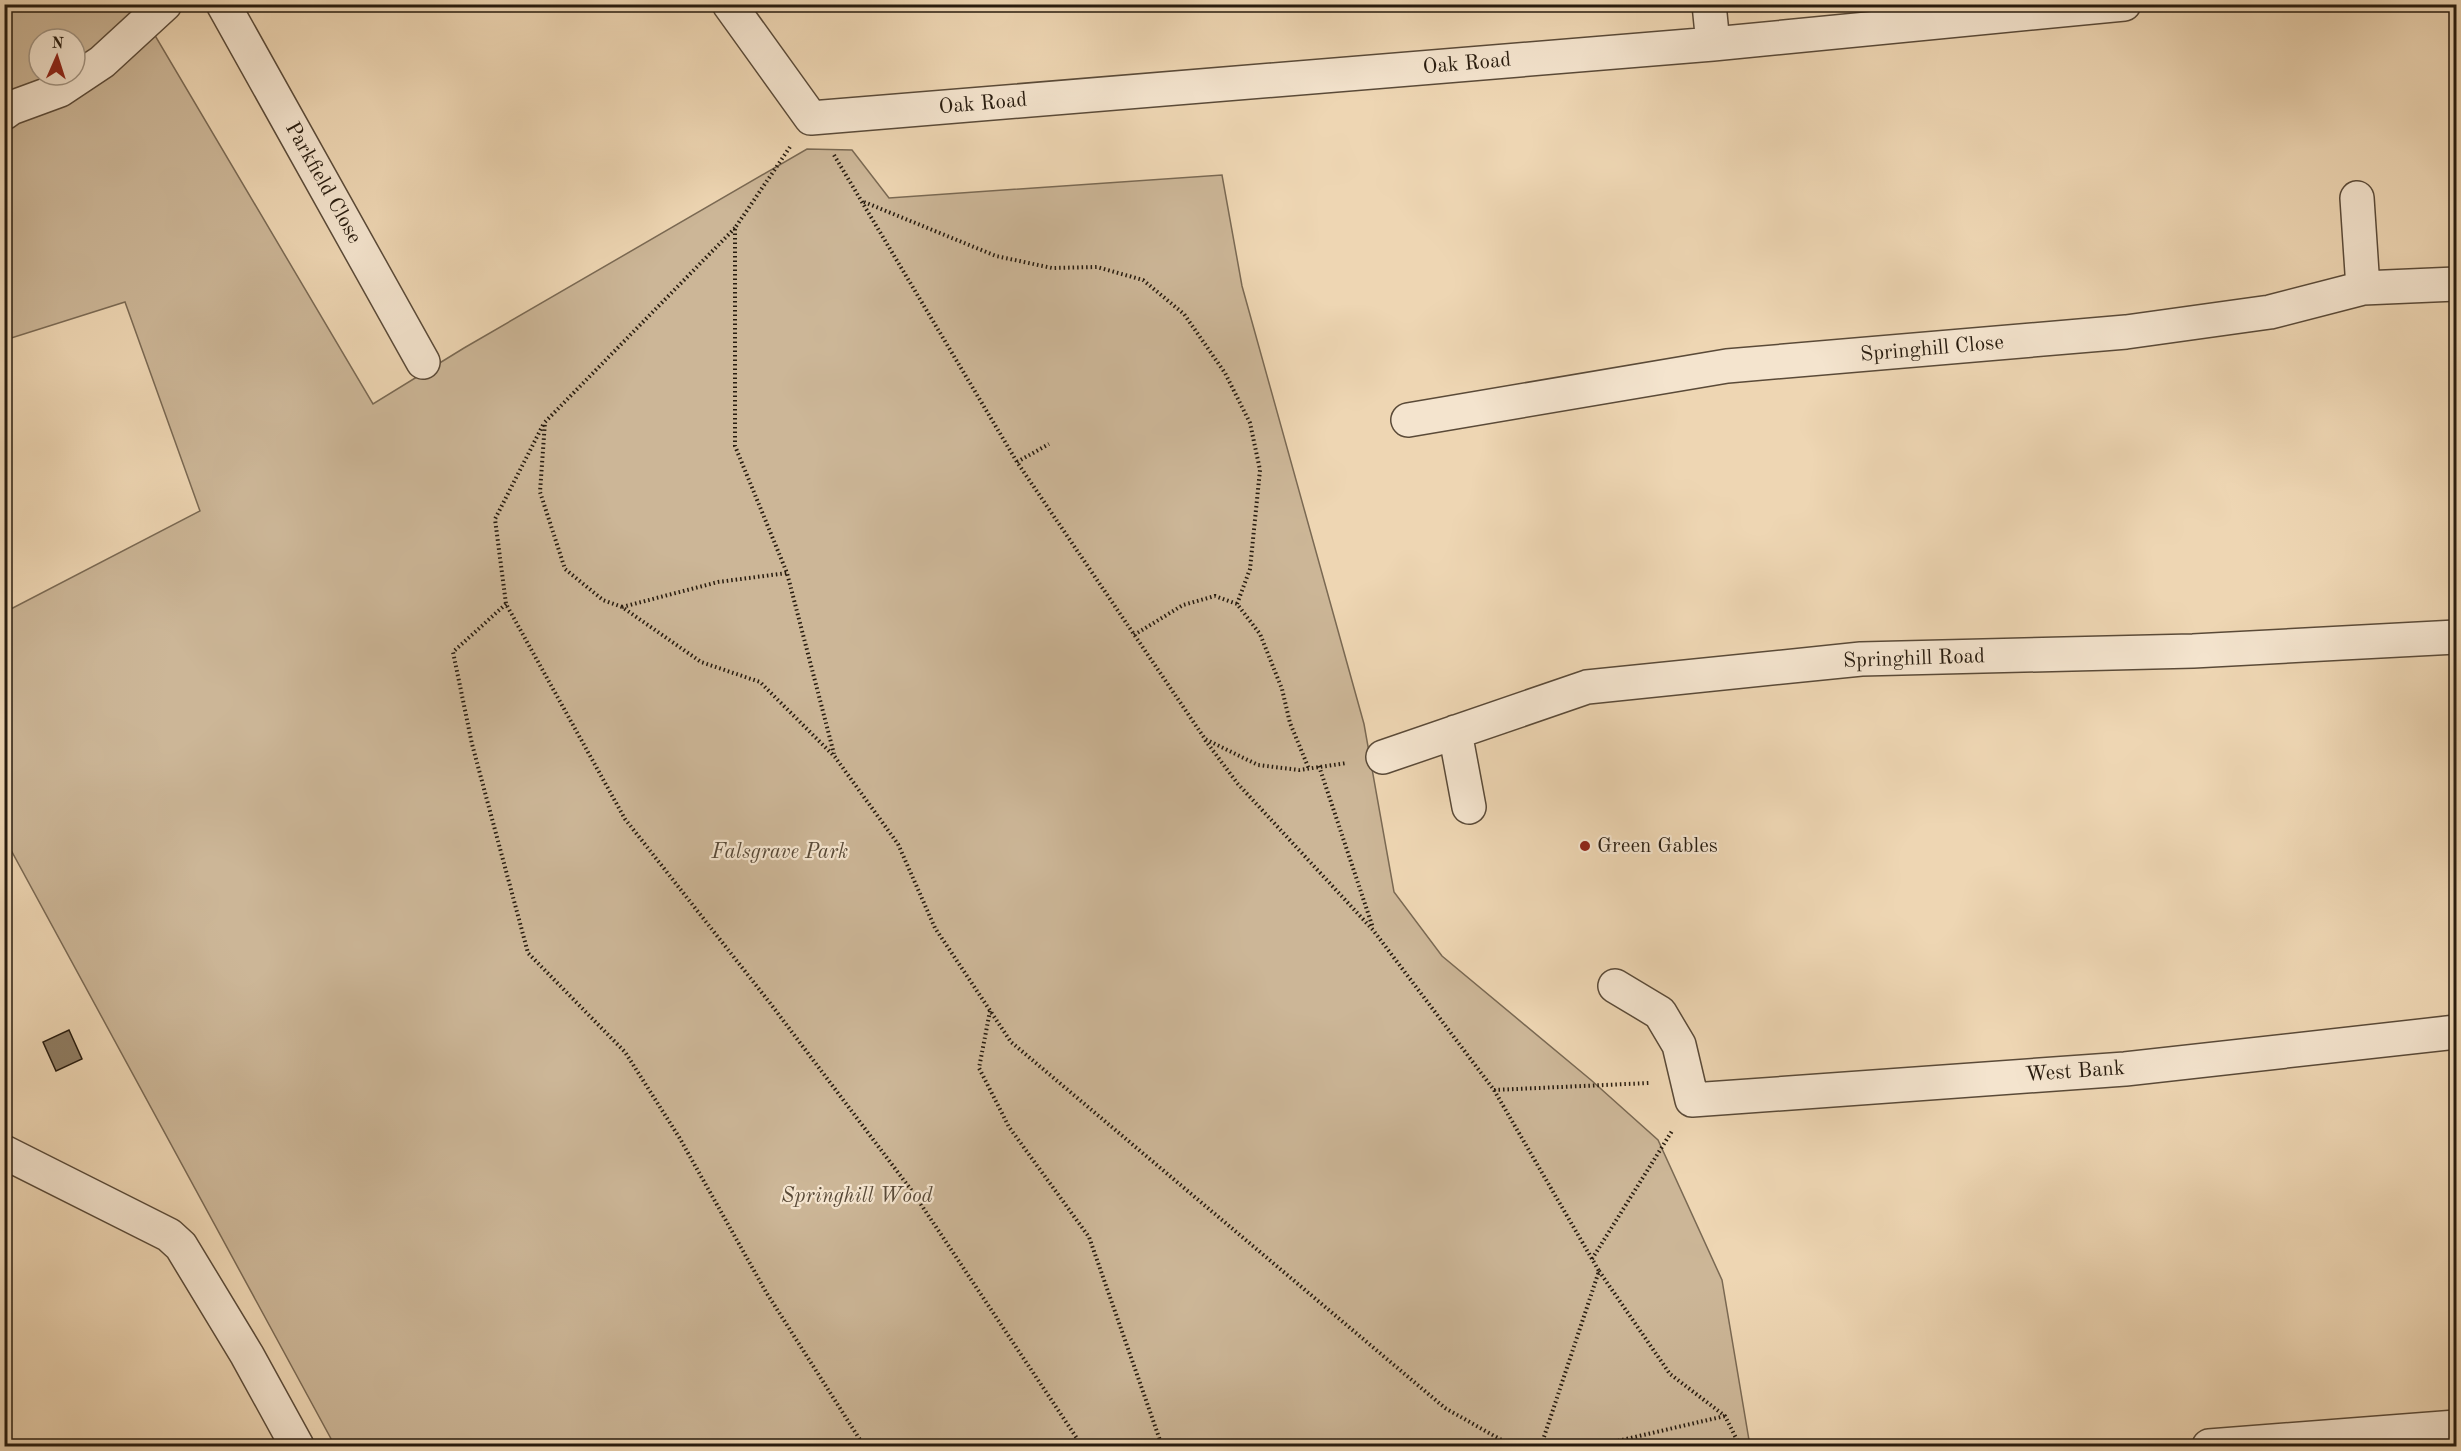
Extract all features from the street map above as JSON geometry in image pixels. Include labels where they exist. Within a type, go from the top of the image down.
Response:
[{"type":"street","points":[[4,113],[11,108],[60,90],[94,67],[165,4]]},
{"type":"street","name":"Parkfield Close","points":[[223,4],[423,362]]},
{"type":"street","points":[[729,4],[811,118]]},
{"type":"street","points":[[1709,4],[1713,44]]},
{"type":"street","name":"Oak Road","points":[[811,118],[1713,44],[2124,4]]},
{"type":"street","points":[[2357,198],[2363,288]]},
{"type":"street","name":"Springhill Close","points":[[1408,420],[1727,366],[2137,331],[2270,312],[2363,288],[2457,284]]},
{"type":"street","name":"Springhill Road","points":[[1383,757],[1587,687],[1861,659],[2193,651],[2457,637]]},
{"type":"street","points":[[1455,732],[1469,807]]},
{"type":"street","points":[[1615,986],[1660,1012],[1679,1045],[1692,1100]]},
{"type":"street","name":"West Bank","points":[[1692,1100],[2125,1069],[2457,1032]]},
{"type":"street","points":[[4,1152],[169,1234],[181,1246],[247,1355],[297,1446]]},
{"type":"street","points":[[2209,1446],[2457,1427]]},
{"type":"path","points":[[1082,1446],[912,1191],[777,1012],[625,819],[506,604],[495,519],[545,422],[735,228],[811,118],[864,202],[1017,462],[1205,739],[1238,784],[1373,930],[1494,1090],[1599,1271],[1670,1374],[1725,1416],[1740,1446]]},
{"type":"path","points":[[864,202],[996,256],[1052,268],[1096,267],[1143,280],[1184,314],[1225,373],[1250,423],[1260,470],[1250,569],[1237,604]]},
{"type":"path","points":[[735,228],[735,446],[787,573],[835,757]]},
{"type":"path","points":[[545,422],[540,492],[565,569],[603,600],[622,607],[701,662],[760,682],[835,757],[898,844],[935,928],[1011,1042],[1445,1408],[1512,1446]]},
{"type":"path","points":[[1017,462],[1049,444]]},
{"type":"path","points":[[622,607],[718,582],[787,573]]},
{"type":"path","points":[[1134,635],[1183,605],[1215,596],[1237,604],[1260,634],[1282,688],[1290,723],[1309,769]]},
{"type":"path","points":[[506,604],[453,652],[472,744],[528,952],[625,1052],[679,1137],[766,1292],[864,1446]]},
{"type":"path","points":[[1205,739],[1258,765],[1299,770],[1383,757]]},
{"type":"path","points":[[1319,766],[1373,930]]},
{"type":"path","points":[[990,1011],[979,1068],[1010,1127],[1089,1237],[1162,1446]]},
{"type":"path","points":[[1494,1090],[1661,1082],[1692,1100],[1592,1259]]},
{"type":"path","points":[[1541,1446],[1599,1271]]},
{"type":"path","points":[[1596,1446],[1725,1416]]},
{"type":"green space","name":"Falsgrave Park","points":[[5,5],[137,5],[373,404],[464,348],[807,149],[852,150],[889,198],[1222,175],[1242,286],[1364,724],[1394,892],[1442,956],[1591,1080],[1658,1140],[1722,1280],[1750,1446],[335,1446],[5,839],[5,612],[200,511],[125,302],[5,340]]},
{"type":"building","points":[[69,1030],[82,1059],[56,1071],[43,1042]]},
{"type":"place","name":"Green Gables","points":[[1585,846]]},
{"type":"park label","name":"Springhill Wood","points":[[857,1196]]}]
